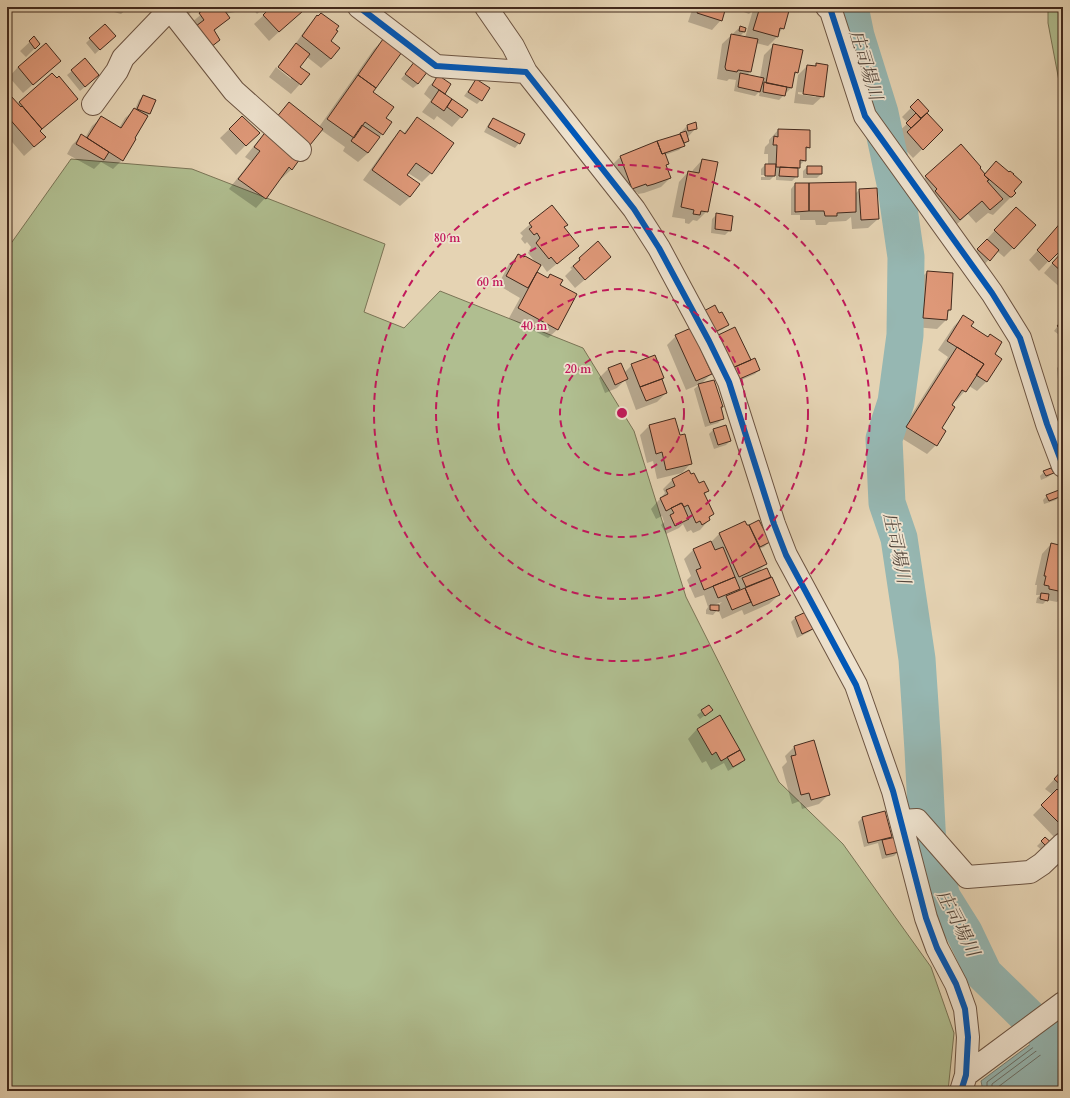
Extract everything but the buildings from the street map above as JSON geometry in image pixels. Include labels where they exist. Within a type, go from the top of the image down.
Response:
[{"type":"street","points":[[486,7],[513,46],[526,72],[634,209],[659,248],[709,341],[729,382],[774,524],[786,555],[856,686],[893,791],[926,918],[937,948],[956,984],[965,1009],[968,1037],[965,1086]]},
{"type":"street","points":[[827,7],[831,11],[865,116],[992,293],[1020,338],[1047,424],[1063,466]]},
{"type":"street","points":[[92,104],[117,71],[123,58],[170,8],[234,91],[300,150]]},
{"type":"street","points":[[367,9],[436,66],[526,72]]},
{"type":"street","points":[[900,821],[917,820],[967,877],[1030,872],[1042,864],[1063,844]]},
{"type":"street","points":[[965,1086],[1063,1003]]},
{"type":"green space","points":[[1048,7],[1063,7],[1063,102],[1048,23]]},
{"type":"green space","points":[[71,159],[192,169],[385,244],[364,312],[404,328],[440,291],[583,348],[634,431],[686,597],[779,782],[843,844],[931,967],[954,1033],[948,1091],[7,1091],[7,249]]},
{"type":"water","points":[[1063,1020],[1063,1091],[983,1091],[981,1081]]},
{"type":"waterway","name":"庄司場川","points":[[850,7],[856,36],[880,113],[896,188],[906,257],[905,335],[896,402],[884,439],[887,503],[899,538],[917,659],[928,846],[942,897],[964,932],[984,974],[1063,1051]]},
{"type":"cycle path","points":[[359,7],[436,66],[526,72],[634,209],[659,248],[709,341],[729,382],[774,524],[786,555],[856,685],[893,791],[926,918],[937,948],[956,984],[965,1009],[968,1037],[966,1075],[961,1091]]},
{"type":"cycle path","points":[[827,7],[831,11],[865,116],[992,293],[1020,338],[1047,424],[1063,466]]}]
